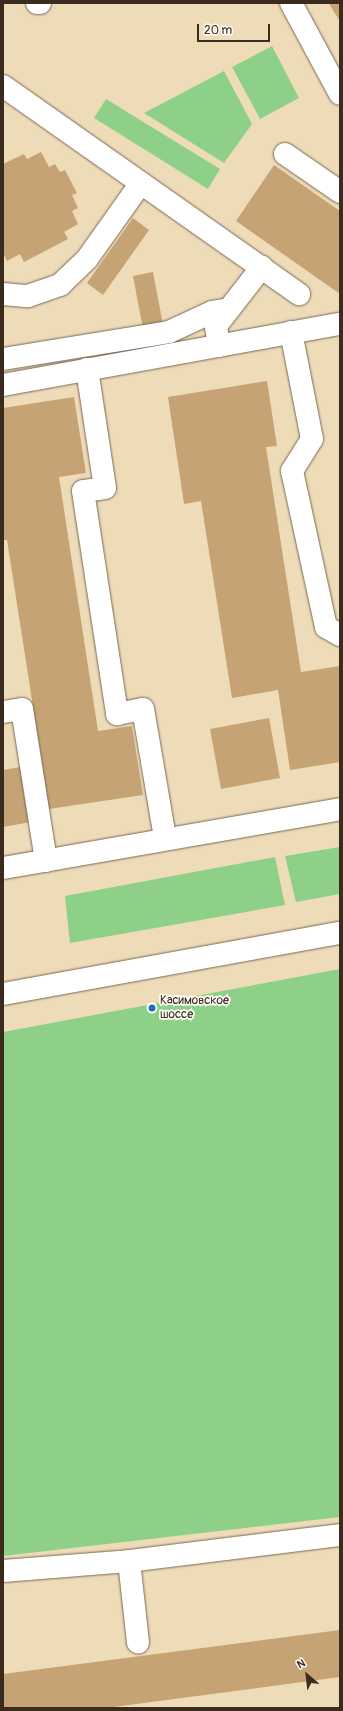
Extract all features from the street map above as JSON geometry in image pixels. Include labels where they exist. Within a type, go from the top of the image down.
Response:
[{"type":"main road","points":[[291,3],[340,94]]},
{"type":"main road","points":[[5,92],[141,183],[299,294]]},
{"type":"main road","points":[[285,154],[340,192]]},
{"type":"main road","points":[[3,294],[28,296],[60,285],[87,259],[141,183]]},
{"type":"main road","points":[[219,346],[216,326],[262,267]]},
{"type":"main road","points":[[3,359],[169,332],[212,312],[229,309]]},
{"type":"main road","points":[[3,385],[340,324]]},
{"type":"main road","points":[[291,332],[312,439],[292,471],[326,627],[340,635]]},
{"type":"main road","points":[[87,370],[105,488],[83,491],[117,714],[143,709],[165,838]]},
{"type":"main road","points":[[3,712],[22,709],[46,861]]},
{"type":"main road","points":[[3,868],[165,838],[340,809]]},
{"type":"main road","points":[[3,994],[340,933]]},
{"type":"main road","points":[[3,1571],[129,1561],[340,1535]]},
{"type":"main road","points":[[129,1561],[138,1643]]},
{"type":"green space","points":[[272,46],[299,98],[260,119],[232,67]]},
{"type":"green space","points":[[224,71],[252,124],[224,163],[144,113]]},
{"type":"green space","points":[[106,99],[220,169],[208,189],[94,118]]},
{"type":"green space","points":[[340,847],[340,894],[296,902],[285,856]]},
{"type":"green space","points":[[275,857],[285,905],[70,943],[65,896]]},
{"type":"green space","points":[[340,969],[340,1517],[3,1556],[3,1032]]},
{"type":"building","points":[[329,3],[340,3],[340,21],[331,7]]},
{"type":"building","points":[[41,152],[49,167],[55,164],[60,172],[65,170],[77,193],[72,195],[78,208],[72,211],[78,224],[64,232],[68,239],[24,262],[20,254],[7,261],[3,253],[3,164],[24,154],[27,159]]},
{"type":"building","points":[[274,165],[340,211],[340,294],[236,221]]},
{"type":"building","points":[[133,218],[149,230],[103,295],[87,283]]},
{"type":"building","points":[[153,272],[163,325],[143,329],[133,276]]},
{"type":"building","points":[[267,381],[277,446],[266,447],[301,672],[340,666],[340,762],[290,770],[278,690],[232,698],[201,501],[184,504],[168,397]]},
{"type":"building","points":[[74,397],[86,473],[59,477],[98,731],[132,726],[143,795],[49,809],[7,540],[3,540],[3,408]]},
{"type":"building","points":[[269,718],[280,778],[221,789],[210,729]]},
{"type":"building","points":[[21,767],[31,822],[3,827],[3,770]]},
{"type":"building","points":[[340,1630],[340,1677],[106,1708],[3,1708],[3,1674]]},
{"type":"place","name":"Касимовское шоссе","points":[[152,1008]]}]
